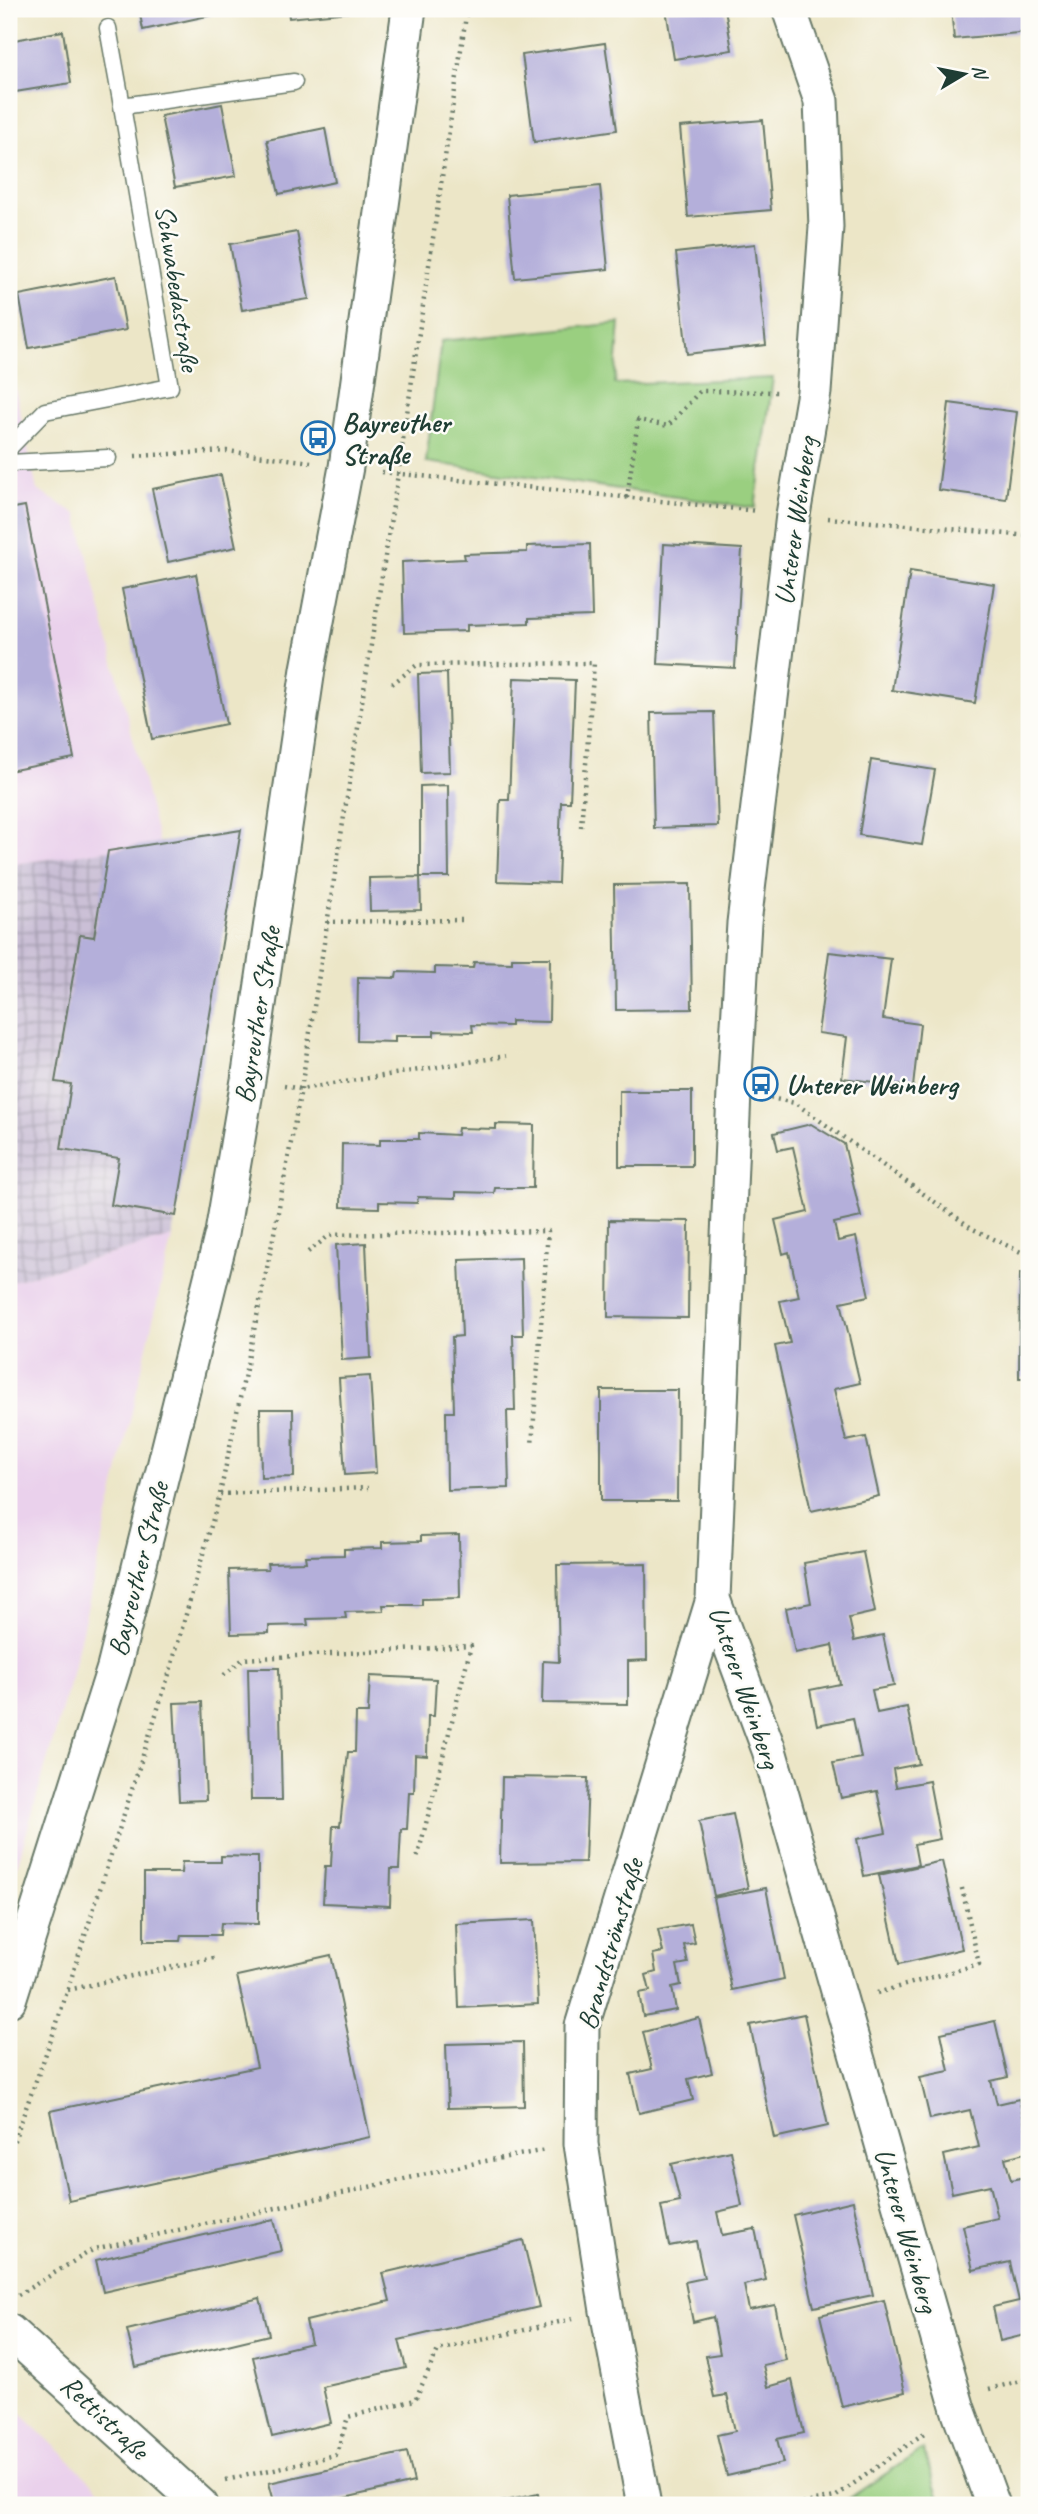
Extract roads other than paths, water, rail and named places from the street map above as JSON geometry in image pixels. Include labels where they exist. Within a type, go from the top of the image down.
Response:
[{"type":"street","name":"Bayreuther Straße","points":[[9,2000],[114,1668],[222,1233],[248,1080],[308,669],[346,467],[409,9]]},
{"type":"street","name":"Unterer Weinberg","points":[[789,9],[821,100],[826,227],[814,392],[793,515],[744,923],[734,1092],[713,1599],[769,1750],[843,2003],[969,2400],[993,2505]]},
{"type":"street","name":"Brandströmstraße","points":[[645,2505],[607,2311],[581,2144],[583,2026],[713,1599]]},
{"type":"street","name":"Rettistraße","points":[[9,2331],[211,2493]]},
{"type":"lane","name":"Schwabedastraße","points":[[9,448],[46,411],[170,387],[108,28]]},
{"type":"lane","points":[[122,106],[294,82]]},
{"type":"lane","points":[[9,463],[108,457]]},
{"type":"place","name":"Bayreuther Straße","points":[[318,438]]},
{"type":"place","name":"Unterer Weinberg","points":[[761,1084]]}]
